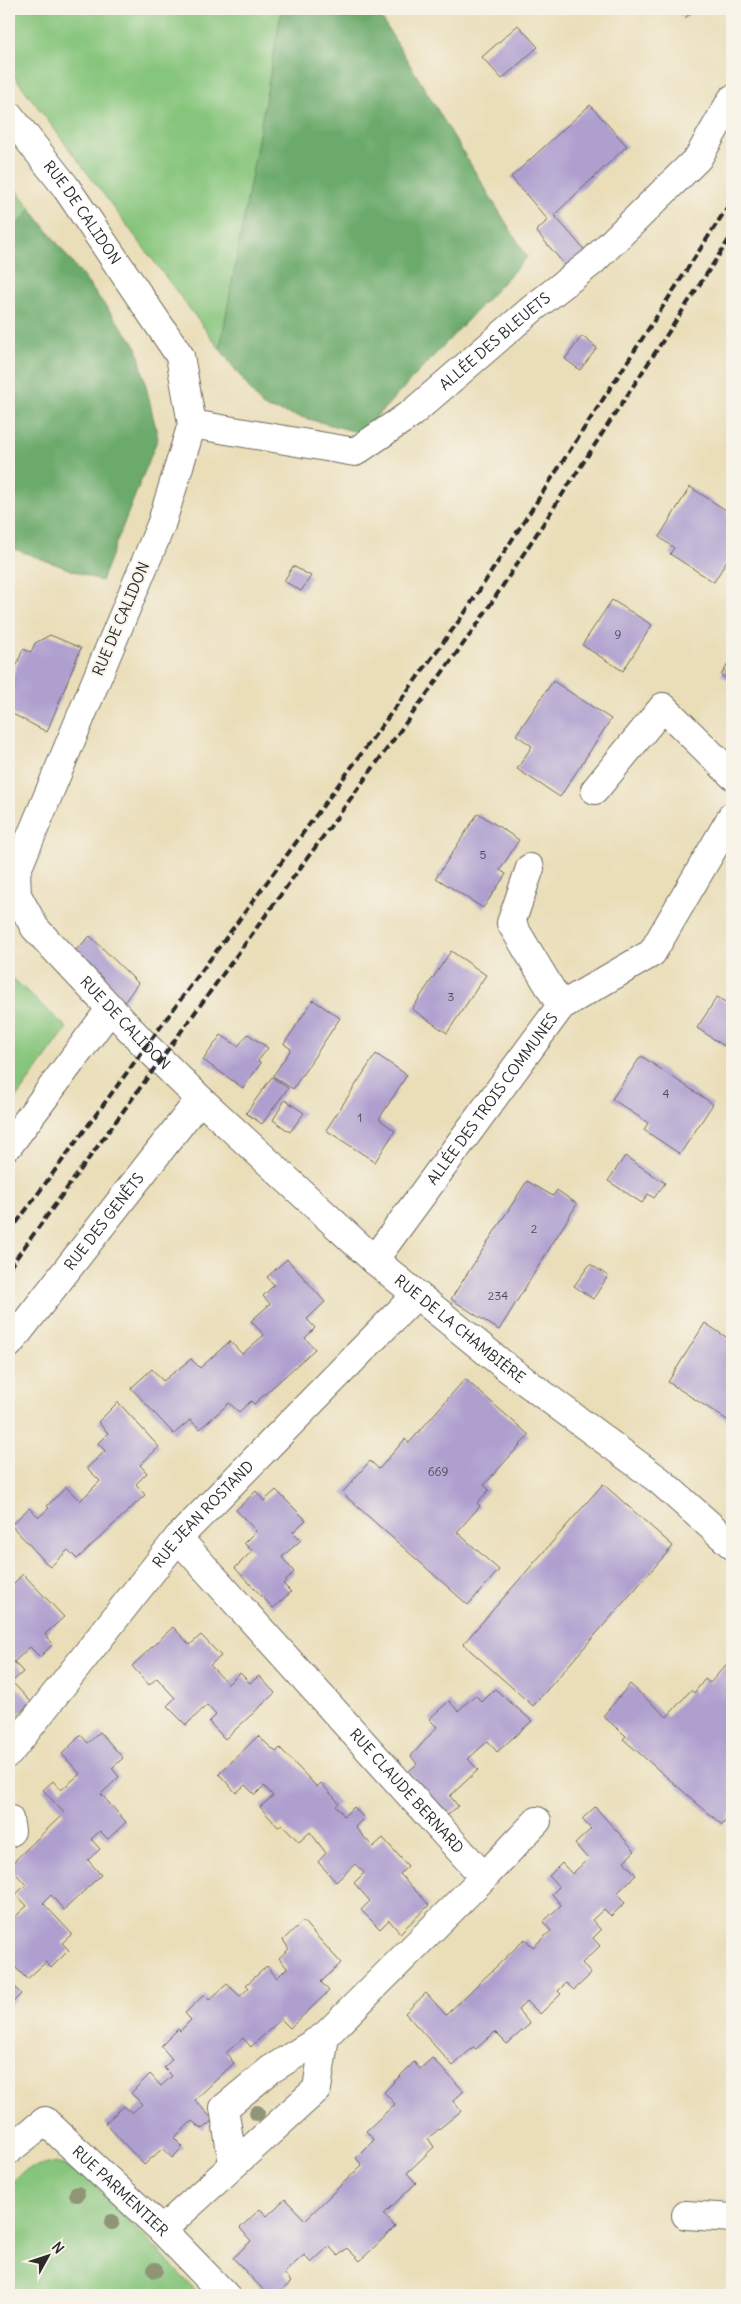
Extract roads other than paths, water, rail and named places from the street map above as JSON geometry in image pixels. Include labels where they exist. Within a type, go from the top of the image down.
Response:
[{"type":"street","name":"ALLÉE DES BLEUETS","points":[[192,424],[355,452],[412,413],[532,309],[592,262],[698,158],[732,99]]},
{"type":"street","name":"RUE DE CALIDON","points":[[9,115],[65,186],[180,356],[192,424],[161,525],[16,872],[16,904],[35,928],[200,1100]]},
{"type":"street","points":[[595,790],[662,707],[732,775]]},
{"type":"street","name":"ALLÉE DES TROIS COMMUNES","points":[[374,1260],[560,1006],[652,953],[732,816]]},
{"type":"street","points":[[530,868],[512,923],[560,1006]]},
{"type":"street","points":[[9,1146],[111,1008]]},
{"type":"street","name":"RUE DE LA CHAMBIÈRE","points":[[200,1100],[374,1260],[506,1367],[660,1480],[732,1545]]},
{"type":"street","name":"RUE DES GENÊTS","points":[[9,1344],[200,1100]]},
{"type":"street","name":"RUE JEAN ROSTAND","points":[[9,1753],[178,1538],[416,1295]]},
{"type":"street","name":"RUE CLAUDE BERNARD","points":[[178,1538],[484,1877]]},
{"type":"street","points":[[9,1819],[12,1831],[9,1833]]},
{"type":"street","points":[[233,2164],[224,2108],[270,2070],[325,2036],[484,1877],[538,1820]]},
{"type":"street","points":[[162,2230],[317,2089],[325,2036]]},
{"type":"street","name":"RUE PARMENTIER","points":[[9,2150],[45,2121],[162,2230],[225,2295]]},
{"type":"street","points":[[686,2215],[732,2218]]},
{"type":"railway","points":[[9,1233],[464,614],[732,200]]},
{"type":"railway","points":[[9,1268],[477,625],[732,235]]}]
